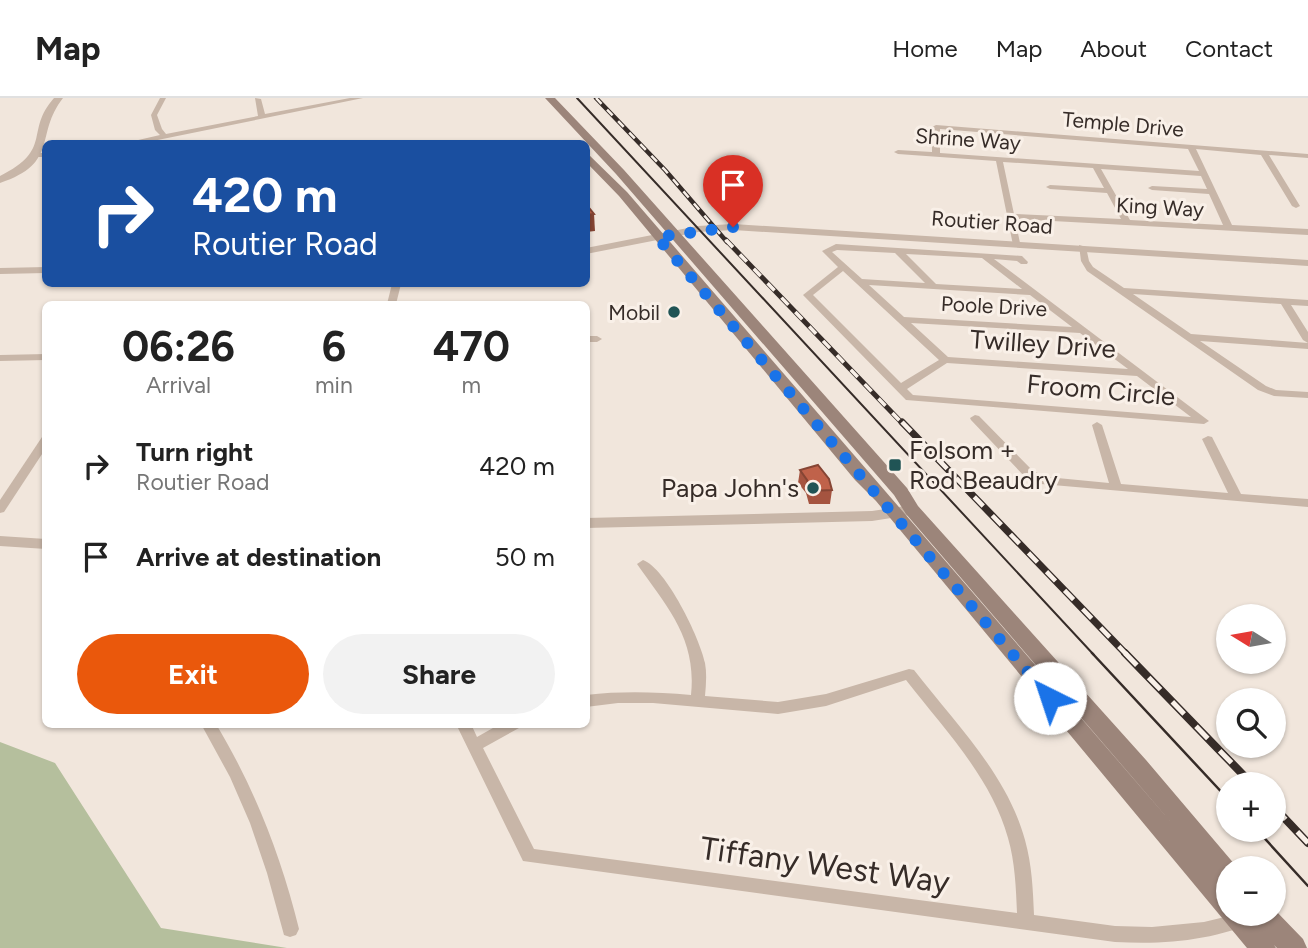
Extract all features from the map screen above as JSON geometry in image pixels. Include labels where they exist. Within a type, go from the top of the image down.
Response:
[{"type":"main road","points":[[538,98],[574,140]]},
{"type":"main road","points":[[550,98],[590,140]]},
{"type":"main road","points":[[590,140],[901,492],[904,511],[1216,881]]},
{"type":"main road","points":[[590,154],[620,172]]},
{"type":"main road","points":[[590,158],[623,194],[730,324],[1102,724],[1216,860]]},
{"type":"main road","points":[[730,324],[749,332],[769,354],[782,358]]},
{"type":"main road","points":[[1251,926],[1263,948]]},
{"type":"main road","points":[[1262,926],[1294,948]]},
{"type":"street","points":[[0,180],[41,155],[44,119],[59,98]]},
{"type":"street","points":[[163,98],[154,116],[159,131],[163,134]]},
{"type":"street","points":[[140,140],[319,108],[360,98]]},
{"type":"street","points":[[258,99],[262,117]]},
{"type":"street","name":"Temple Drive","points":[[936,155],[936,127],[1308,156]]},
{"type":"street","points":[[1191,147],[1229,228]]},
{"type":"street","name":"Shrine Way","points":[[898,152],[1203,174]]},
{"type":"street","points":[[1264,153],[1296,206]]},
{"type":"street","points":[[999,159],[1016,243]]},
{"type":"street","points":[[1095,165],[1128,222]]},
{"type":"street","points":[[1050,187],[1109,191]]},
{"type":"street","points":[[1152,188],[1212,192]]},
{"type":"street","name":"King Way","points":[[1010,216],[1308,232]]},
{"type":"street","name":"Routier Road","points":[[590,250],[674,233],[733,227],[1308,263]]},
{"type":"street","points":[[888,235],[894,251],[933,286]]},
{"type":"street","points":[[971,240],[980,256]]},
{"type":"street","points":[[901,388],[945,360],[826,251],[832,247],[1019,258],[1024,261]]},
{"type":"street","points":[[1082,247],[1090,269],[1262,388],[1274,393],[1308,395]]},
{"type":"street","name":"Froom Circle","points":[[843,267],[808,295],[910,398],[1204,421],[1033,292],[980,256]]},
{"type":"street","points":[[0,271],[42,270]]},
{"type":"street","points":[[860,282],[1033,292]]},
{"type":"street","points":[[1123,291],[1308,303]]},
{"type":"street","points":[[1284,301],[1308,340]]},
{"type":"street","name":"Poole Drive","points":[[903,320],[1082,330]]},
{"type":"street","points":[[1189,337],[1308,346]]},
{"type":"street","points":[[0,358],[42,357]]},
{"type":"street","name":"Twilley Drive","points":[[945,360],[1139,373]]},
{"type":"street","points":[[975,418],[1036,478],[1308,503]]},
{"type":"street","points":[[1097,425],[1116,487]]},
{"type":"street","points":[[1208,439],[1237,498]]},
{"type":"street","points":[[0,509],[42,445]]},
{"type":"street","points":[[590,523],[904,511]]},
{"type":"street","points":[[0,541],[42,544]]},
{"type":"street","points":[[643,564],[656,578],[690,637],[698,663],[697,701]]},
{"type":"street","points":[[590,700],[653,697],[753,708],[803,705],[909,674],[989,779],[1010,820],[1023,864],[1026,923]]},
{"type":"street","points":[[211,728],[234,765],[259,819],[277,873],[290,929]]},
{"type":"street","name":"Tiffany West Way","points":[[465,728],[529,856],[1026,923],[1149,936],[1226,926]]},
{"type":"street","points":[[473,746],[507,728]]},
{"type":"green space","points":[[0,742],[55,763],[161,928],[287,948],[0,948]]},
{"type":"building","points":[[818,465],[829,479],[832,490],[810,491],[800,470]]},
{"type":"tram line","points":[[577,98],[1094,655]]},
{"type":"tram line","points":[[1092,653],[1216,786]]},
{"type":"tram line","points":[[1268,842],[1308,886]]},
{"type":"railway","points":[[596,98],[665,170],[727,242]]},
{"type":"railway","points":[[726,240],[903,424]]},
{"type":"railway","points":[[902,422],[1127,655]]},
{"type":"railway","points":[[1125,653],[1240,772]]},
{"type":"railway","points":[[1286,820],[1308,843]]},
{"type":"place","name":"Mobil","points":[[674,312]]},
{"type":"place","name":"Folsom + Rod Beaudry","points":[[895,465]]},
{"type":"place","name":"Papa John's","points":[[813,488]]},
{"type":"route","points":[[733,227],[698,229],[657,237],[788,393],[882,497],[1050,698]]}]
